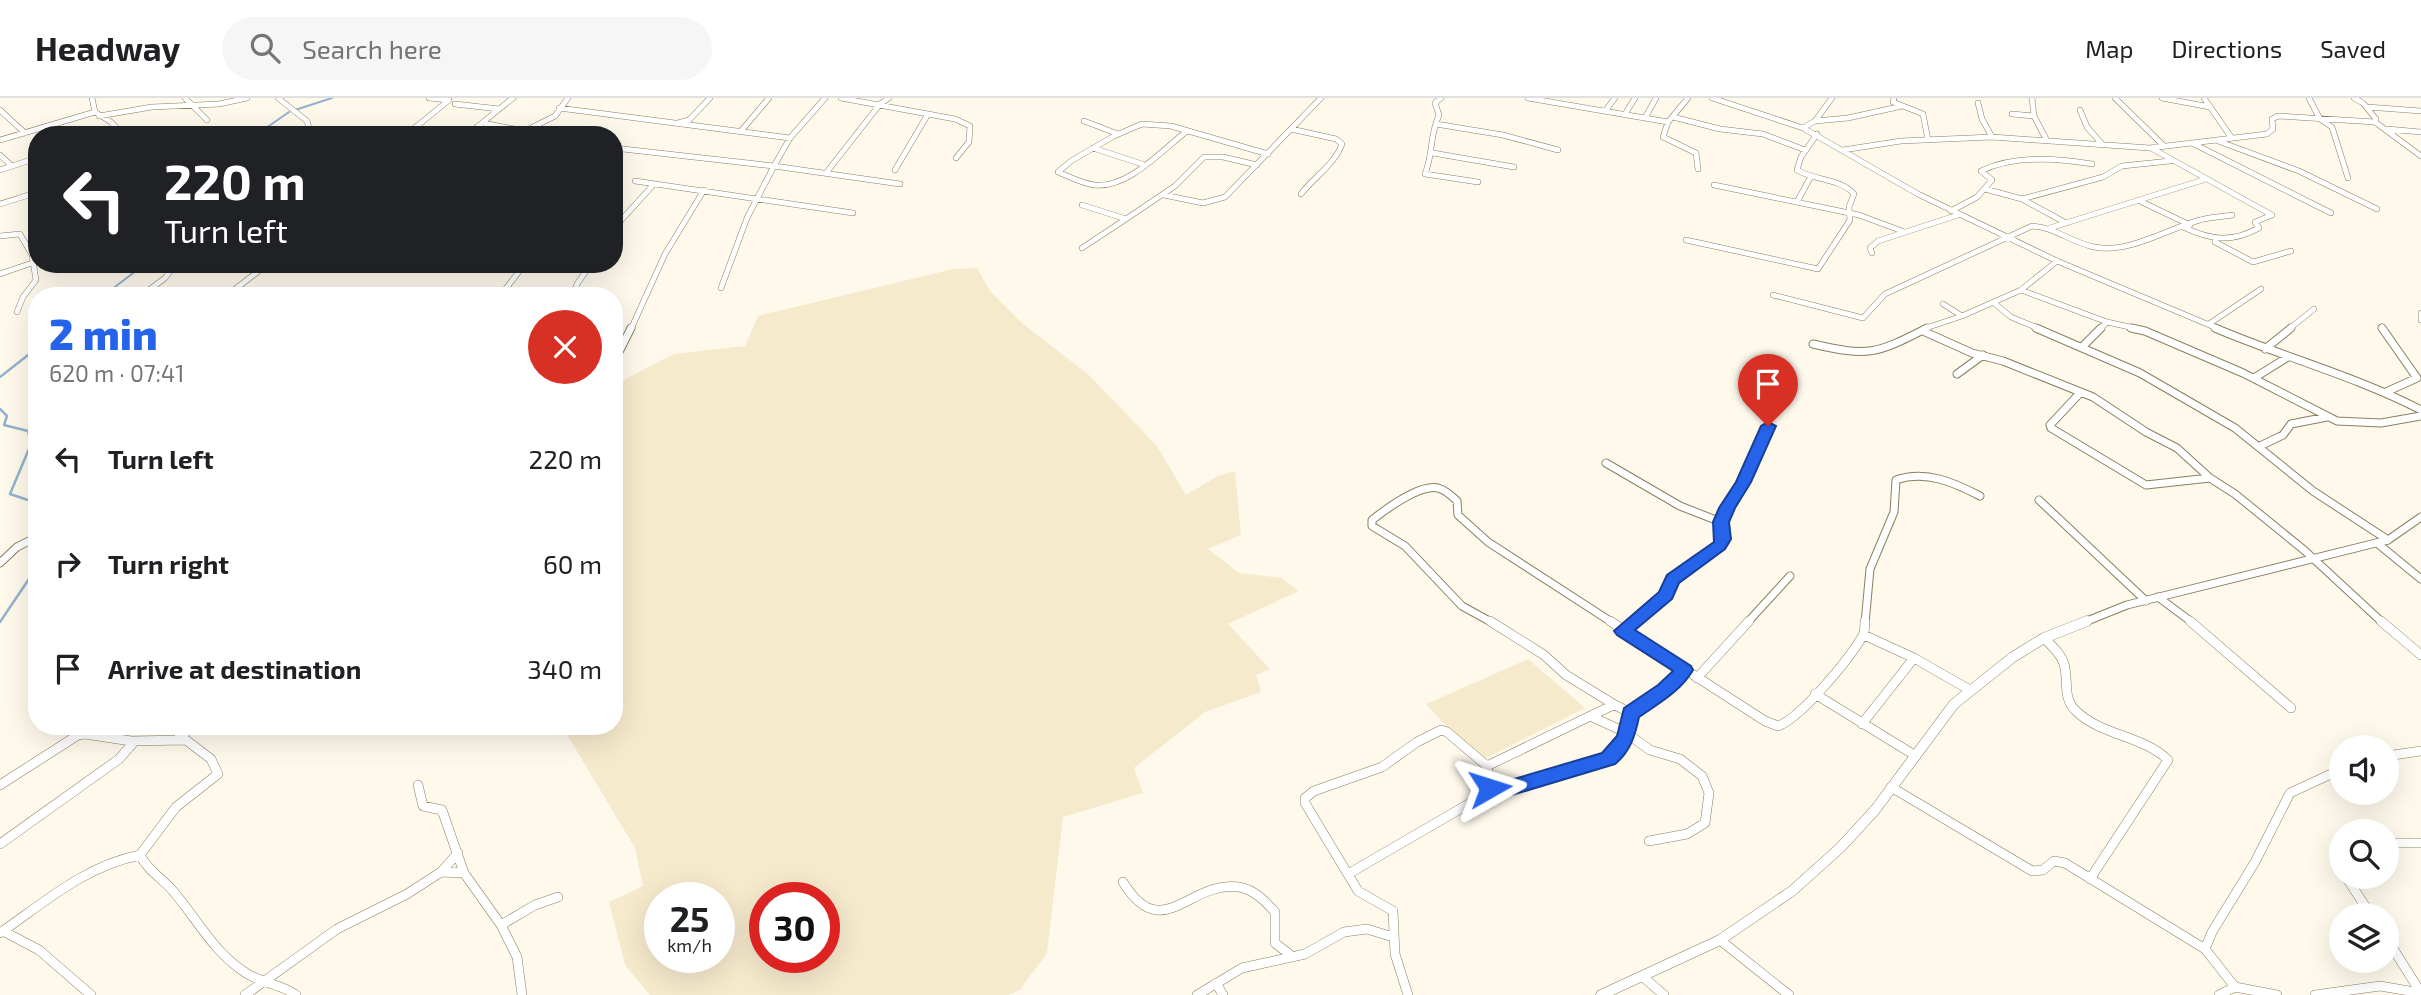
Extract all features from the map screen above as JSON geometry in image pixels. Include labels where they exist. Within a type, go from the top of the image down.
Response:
[{"type":"street","points":[[92,98],[97,114],[115,126]]},
{"type":"street","points":[[185,98],[207,120]]},
{"type":"street","points":[[52,126],[97,114],[152,107],[194,106],[247,98]]},
{"type":"street","points":[[278,98],[307,121],[308,126]]},
{"type":"street","points":[[417,126],[449,100],[429,98]]},
{"type":"street","points":[[478,126],[513,98]]},
{"type":"street","points":[[537,126],[555,116],[568,98]]},
{"type":"street","points":[[690,123],[710,98]]},
{"type":"street","points":[[741,131],[769,98]]},
{"type":"street","points":[[721,288],[757,197],[790,138],[825,98]]},
{"type":"street","points":[[841,98],[955,119],[971,126],[969,142],[956,158]]},
{"type":"street","points":[[827,173],[880,104],[889,98]]},
{"type":"street","points":[[1164,195],[1212,202],[1230,194],[1321,98]]},
{"type":"street","points":[[1441,98],[1435,103],[1439,115],[1431,133],[1433,153],[1426,176],[1478,182]]},
{"type":"street","points":[[1528,98],[1763,134],[1805,150]]},
{"type":"street","points":[[1567,106],[1573,98]]},
{"type":"street","points":[[1605,111],[1615,98]]},
{"type":"street","points":[[1625,114],[1634,98]]},
{"type":"street","points":[[1645,117],[1656,98]]},
{"type":"street","points":[[1688,98],[1671,119],[1664,139],[1696,152],[1698,169]]},
{"type":"street","points":[[1712,98],[1817,134],[1958,215],[2057,261],[2266,349],[2386,392],[2421,410]]},
{"type":"street","points":[[1803,128],[1815,121],[1832,98]]},
{"type":"street","points":[[1894,98],[1893,102],[1923,114],[1928,140]]},
{"type":"street","points":[[2032,98],[2034,116],[2046,139]]},
{"type":"street","points":[[2115,98],[2164,146]]},
{"type":"street","points":[[2162,98],[2210,107]]},
{"type":"street","points":[[2204,98],[2231,137]]},
{"type":"street","points":[[2309,98],[2320,118],[2332,127],[2348,178]]},
{"type":"street","points":[[2354,98],[2367,107],[2376,119],[2375,122]]},
{"type":"street","points":[[1978,103],[1982,119],[1992,137]]},
{"type":"street","points":[[455,104],[499,109]]},
{"type":"street","points":[[1815,121],[1840,122],[1873,111],[1902,106]]},
{"type":"street","points":[[2367,107],[2421,111]]},
{"type":"street","points":[[559,108],[790,138]]},
{"type":"street","points":[[0,110],[25,133]]},
{"type":"street","points":[[2080,110],[2087,127],[2102,144]]},
{"type":"street","points":[[895,170],[929,114]]},
{"type":"street","points":[[2012,114],[2034,116]]},
{"type":"street","points":[[1842,150],[1901,141],[1992,137],[2150,148],[2272,132],[2272,119],[2278,116],[2375,122],[2421,156]]},
{"type":"street","points":[[1084,121],[1118,134]]},
{"type":"street","points":[[483,122],[505,126]]},
{"type":"street","points":[[1186,131],[1124,177],[1100,186],[1058,172],[1118,134],[1133,126],[1147,124],[1186,131],[1268,154]]},
{"type":"street","points":[[1436,124],[1503,135],[1558,150]]},
{"type":"street","points":[[1291,129],[1336,139],[1342,144],[1338,156],[1312,178],[1301,194]]},
{"type":"street","points":[[2386,129],[2421,132]]},
{"type":"street","points":[[0,140],[28,132]]},
{"type":"street","points":[[1686,240],[1816,270],[1842,235],[1851,213],[1849,207],[1853,191],[1810,178],[1796,169],[1817,134]]},
{"type":"street","points":[[2211,139],[2282,163],[2377,209]]},
{"type":"street","points":[[2191,143],[2330,213]]},
{"type":"street","points":[[1093,148],[1142,164]]},
{"type":"street","points":[[2150,148],[2272,215],[2255,222],[2259,228],[2251,233],[2214,242]]},
{"type":"street","points":[[623,149],[900,184]]},
{"type":"street","points":[[1229,158],[1256,152]]},
{"type":"street","points":[[1433,153],[1514,167]]},
{"type":"street","points":[[0,155],[12,166]]},
{"type":"street","points":[[1082,248],[1164,195],[1204,157],[1229,158],[1257,165]]},
{"type":"street","points":[[2022,198],[2103,177],[2122,166],[2171,160]]},
{"type":"street","points":[[0,170],[28,161]]},
{"type":"street","points":[[1951,211],[1985,189],[1992,180],[1981,171],[1993,165],[2061,161],[2092,164]]},
{"type":"street","points":[[1797,202],[1810,178]]},
{"type":"street","points":[[2050,228],[2206,179]]},
{"type":"street","points":[[635,181],[853,213]]},
{"type":"street","points":[[623,218],[654,184]]},
{"type":"street","points":[[1714,185],[1851,213],[1902,231]]},
{"type":"street","points":[[1985,189],[2022,198],[2066,223]]},
{"type":"street","points":[[623,347],[662,261],[688,211],[704,190]]},
{"type":"street","points":[[0,204],[28,195]]},
{"type":"street","points":[[2141,201],[2253,262],[2291,251]]},
{"type":"street","points":[[1082,205],[1126,219]]},
{"type":"street","points":[[1872,253],[1870,248],[1878,241],[1958,215]]},
{"type":"street","points":[[1773,295],[1863,318],[1885,294],[2032,226],[2050,228],[2090,245],[2103,247],[2186,226],[2202,219],[2232,215]]},
{"type":"street","points":[[0,236],[20,234],[28,245]]},
{"type":"street","points":[[1813,344],[1860,353],[1892,346],[2021,290],[2057,261]]},
{"type":"street","points":[[0,274],[28,264]]},
{"type":"street","points":[[152,287],[168,273]]},
{"type":"street","points":[[236,287],[256,273]]},
{"type":"street","points":[[507,287],[518,273]]},
{"type":"street","points":[[2209,324],[2261,289]]},
{"type":"street","points":[[17,312],[28,290]]},
{"type":"street","points":[[2021,290],[2107,322],[2145,331],[2254,379],[2340,422],[2381,423],[2421,416]]},
{"type":"street","points":[[1994,303],[2011,317],[2083,346],[2154,380],[2235,428],[2313,491],[2388,540]]},
{"type":"street","points":[[1943,304],[1962,316]]},
{"type":"street","points":[[2266,349],[2314,309]]},
{"type":"street","points":[[2421,313],[2421,320]]},
{"type":"street","points":[[2083,346],[2107,322]]},
{"type":"street","points":[[2382,327],[2417,378],[2386,392]]},
{"type":"street","points":[[1923,331],[2093,397],[2146,432],[2177,447],[2210,478],[2235,494],[2314,560],[2421,655]]},
{"type":"street","points":[[1957,374],[1983,355]]},
{"type":"street","points":[[2254,379],[2288,357]]},
{"type":"street","points":[[2080,393],[2050,425],[2052,428],[2146,485],[2210,478]]},
{"type":"street","points":[[2260,446],[2283,435],[2291,424],[2327,417]]},
{"type":"street","points":[[1623,631],[1666,595],[1672,579],[1719,545],[1723,539],[1721,522],[1744,482],[1768,426]]},
{"type":"street","points":[[1606,463],[1680,506],[1721,522]]},
{"type":"street","points":[[1631,713],[1566,675],[1544,655],[1510,632],[1458,603],[1427,566],[1405,546],[1373,526],[1372,520],[1414,494],[1429,488],[1440,488],[1457,501],[1458,514],[1479,536],[1765,722],[1778,726],[1789,722],[1864,635],[1863,619],[1869,599],[1870,569],[1894,512],[1896,480],[1906,477],[1944,480],[1980,496]]},
{"type":"street","points":[[2039,500],[2146,601]]},
{"type":"street","points":[[1601,995],[1720,940],[1763,912],[1812,874],[1858,828],[1916,756],[1944,716],[1970,690],[2043,638],[2120,607],[2388,540],[2421,517]]},
{"type":"street","points":[[0,563],[28,542]]},
{"type":"street","points":[[2377,543],[2421,579]]},
{"type":"street","points":[[1697,678],[1790,576]]},
{"type":"street","points":[[2158,597],[2205,632],[2291,708]]},
{"type":"street","points":[[1864,635],[1914,658],[1970,690]]},
{"type":"street","points":[[2043,638],[2065,666],[2065,687],[2076,712],[2091,722],[2123,732],[2168,760],[2090,879]]},
{"type":"street","points":[[1862,724],[1914,658]]},
{"type":"street","points":[[1348,874],[1469,803],[1492,793],[1604,761],[1616,752],[1627,733],[1631,713],[1664,690],[1685,670]]},
{"type":"street","points":[[1815,694],[1916,756]]},
{"type":"street","points":[[1487,766],[1615,705]]},
{"type":"street","points":[[1590,716],[1627,733],[1650,750],[1688,764],[1702,776],[1709,793],[1705,823],[1697,830],[1649,841]]},
{"type":"street","points":[[1408,995],[1398,967],[1393,937],[1393,911],[1358,891],[1305,803],[1307,796],[1382,767],[1438,730],[1447,732],[1487,766],[1492,793]]},
{"type":"street","points":[[0,785],[78,735]]},
{"type":"street","points":[[2,932],[62,888],[97,867],[120,857],[140,855],[155,840],[173,810],[186,797],[206,787],[218,774],[217,765],[195,743],[179,737],[134,741],[106,735]]},
{"type":"street","points":[[0,844],[119,759],[134,741]]},
{"type":"street","points":[[2399,754],[2421,751]]},
{"type":"street","points":[[2205,949],[2212,932],[2255,862],[2290,793],[2329,775]]},
{"type":"street","points":[[418,785],[423,806],[442,810],[447,832],[458,853],[464,873],[501,925],[517,957],[522,995]]},
{"type":"street","points":[[1891,787],[2027,869],[2043,870],[2058,860],[2205,949],[2235,987]]},
{"type":"street","points":[[2399,843],[2421,843]]},
{"type":"street","points":[[245,995],[337,929],[407,894],[441,872],[458,853]]},
{"type":"street","points":[[140,855],[144,865],[180,899],[194,923],[225,957],[244,972],[265,982],[281,985],[296,995]]},
{"type":"street","points":[[441,872],[464,873]]},
{"type":"street","points":[[1123,882],[1140,906],[1152,911],[1173,906],[1208,891],[1231,888],[1255,892],[1275,912],[1275,943],[1293,957]]},
{"type":"street","points":[[501,925],[535,905],[558,897]]},
{"type":"street","points":[[1197,995],[1251,965],[1293,957],[1354,930],[1367,929],[1393,937]]},
{"type":"street","points":[[2,932],[20,937],[51,958],[90,995]]},
{"type":"street","points":[[1720,940],[1789,995]]},
{"type":"street","points":[[2399,958],[2421,993]]},
{"type":"street","points":[[1643,976],[1664,995]]},
{"type":"street","points":[[1216,983],[1223,995]]},
{"type":"street","points":[[2315,995],[2368,985],[2402,987],[2421,993]]},
{"type":"street","points":[[2219,995],[2235,987],[2277,995]]},
{"type":"shaded area","points":[[977,268],[990,291],[1023,324],[1089,375],[1157,446],[1186,495],[1218,476],[1235,471],[1241,535],[1208,549],[1239,573],[1282,578],[1299,591],[1228,624],[1270,669],[1256,675],[1261,692],[1205,712],[1134,768],[1143,793],[1063,817],[1047,953],[1020,990],[1008,995],[650,995],[625,965],[609,902],[643,886],[635,848],[567,735],[623,735],[623,380],[674,354],[745,346],[758,316],[953,269]]},
{"type":"shaded area","points":[[1528,659],[1585,708],[1478,762],[1426,704]]},
{"type":"waterway","points":[[295,110],[332,98]]},
{"type":"waterway","points":[[269,126],[289,112]]},
{"type":"waterway","points":[[115,287],[133,273]]},
{"type":"waterway","points":[[0,377],[28,355]]},
{"type":"waterway","points":[[0,409],[7,416],[4,425],[28,431]]},
{"type":"waterway","points":[[28,451],[10,494],[28,500]]},
{"type":"waterway","points":[[0,622],[28,580]]},
{"type":"route","points":[[1490,788],[1492,793],[1568,773],[1608,759],[1626,738],[1628,717],[1631,713],[1664,690],[1685,670],[1623,631],[1666,595],[1672,579],[1719,545],[1723,539],[1721,522],[1744,482],[1768,426]]}]
